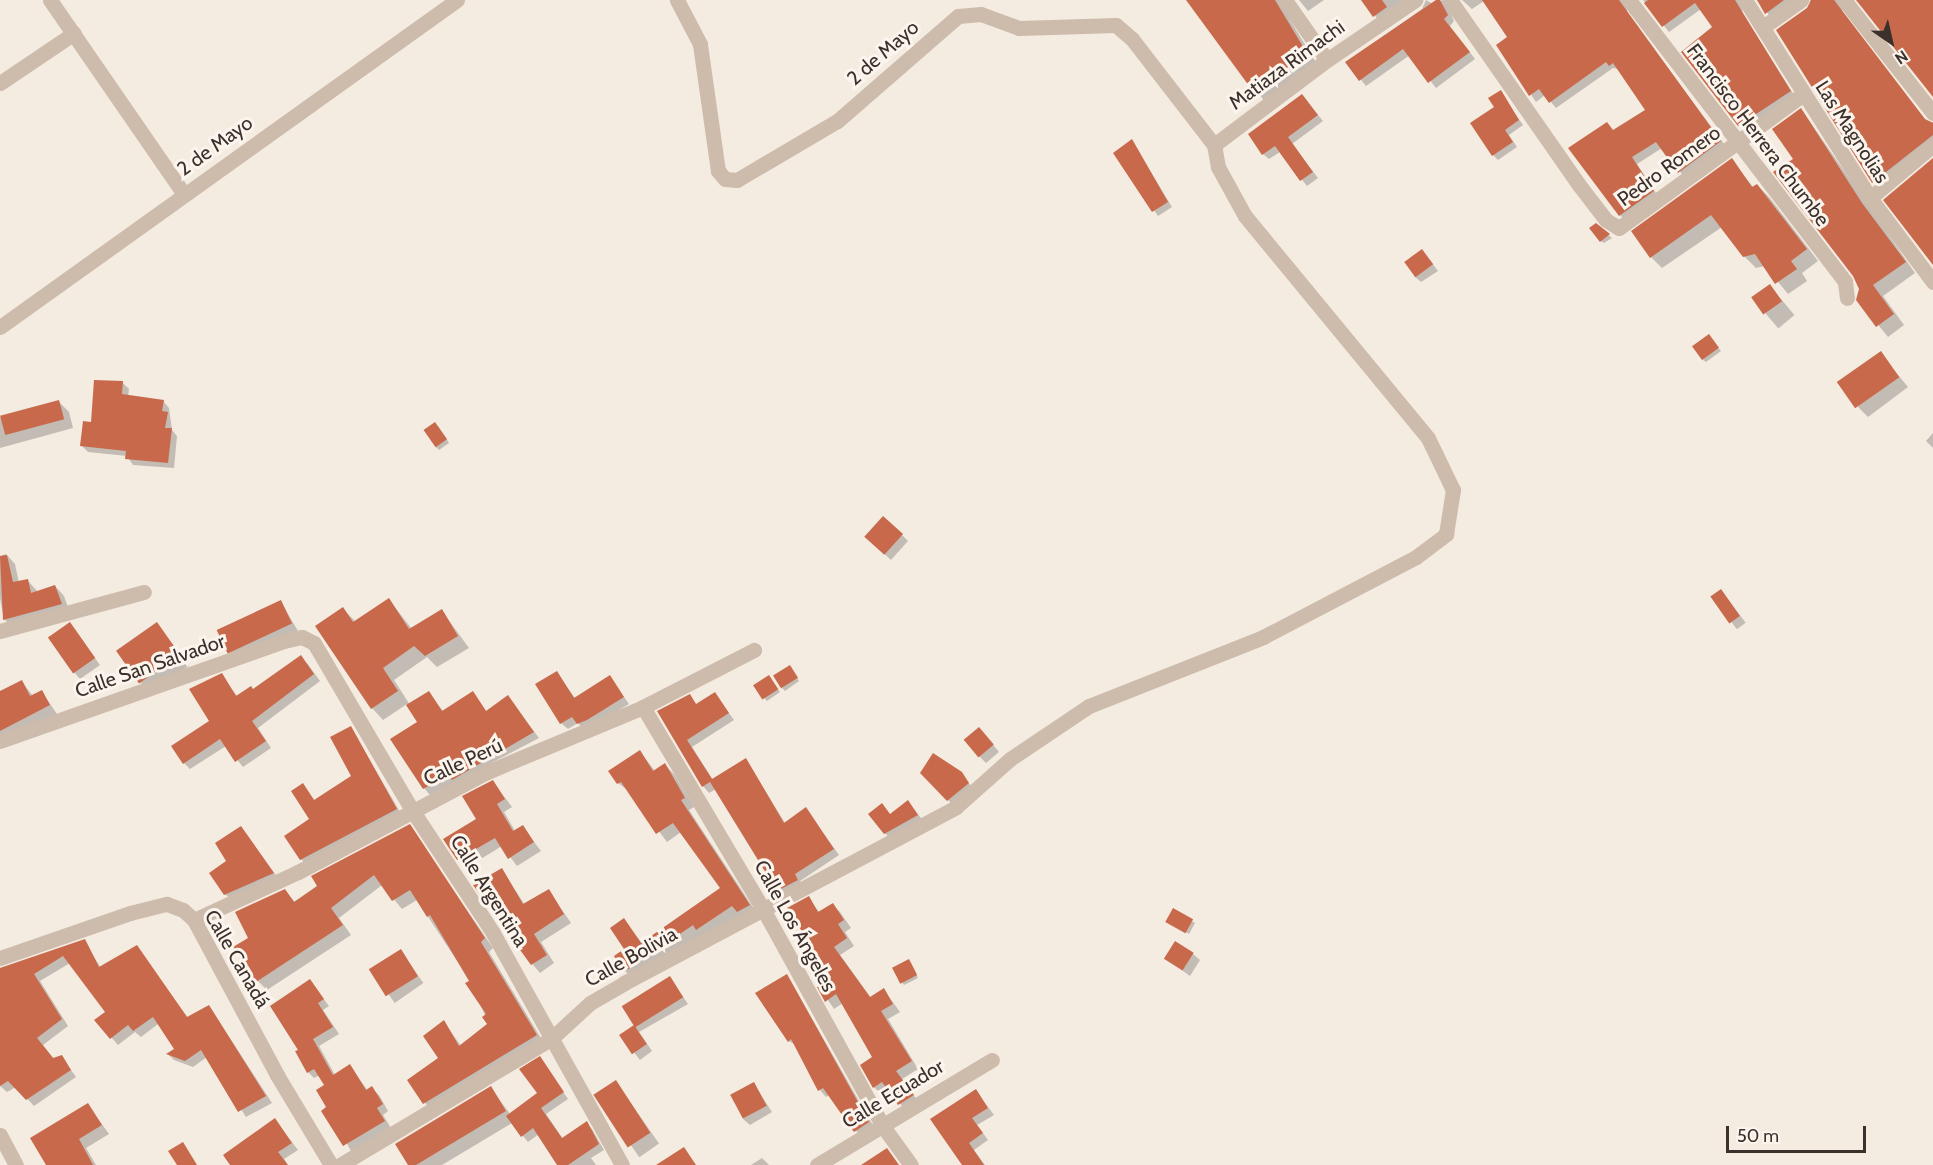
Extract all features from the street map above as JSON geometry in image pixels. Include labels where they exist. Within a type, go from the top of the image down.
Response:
[{"type":"street","points":[[50,0],[184,194]]},
{"type":"street","name":"2 de Mayo","points":[[0,327],[457,0]]},
{"type":"street","name":"2 de Mayo","points":[[677,0],[700,44],[718,171],[725,179],[737,180],[767,165],[837,122],[957,16],[970,13],[1019,28],[1116,26],[1132,39],[1214,145]]},
{"type":"street","points":[[1285,0],[1327,60]]},
{"type":"street","name":"Matiaza Rimachi","points":[[1214,145],[1327,60],[1415,0]]},
{"type":"street","name":"Pedro Romero","points":[[1450,0],[1579,185],[1606,220],[1619,228],[1802,95]]},
{"type":"street","name":"Francisco Herrera Chumbe","points":[[1629,0],[1845,282],[1847,298]]},
{"type":"street","name":"Las Magnolias","points":[[1745,0],[1802,95],[1870,198],[1933,282]]},
{"type":"street","points":[[1763,27],[1801,0]]},
{"type":"street","points":[[1844,0],[1933,113]]},
{"type":"street","points":[[0,83],[74,33]]},
{"type":"street","name":"Calle Bolivia","points":[[340,1165],[552,1038],[590,1003],[956,807],[1010,759],[1089,706],[1263,637],[1416,557],[1446,534],[1453,490],[1428,438],[1245,216],[1218,167],[1214,145]]},
{"type":"street","points":[[1870,198],[1933,145]]},
{"type":"street","points":[[0,631],[144,592]]},
{"type":"street","name":"Calle San Salvador","points":[[0,741],[284,641],[302,637],[314,643]]},
{"type":"street","name":"Calle Argentina","points":[[314,643],[412,810],[493,933],[622,1165]]},
{"type":"street","name":"Calle Perú","points":[[194,920],[298,872],[487,772],[643,707],[754,650]]},
{"type":"street","name":"Calle Los Ángeles","points":[[643,707],[763,909],[882,1125],[911,1165]]},
{"type":"street","name":"Calle Canadá","points":[[0,958],[130,913],[167,904],[194,920],[277,1075],[331,1165]]},
{"type":"street","name":"Calle Ecuador","points":[[817,1165],[992,1060]]},
{"type":"street","points":[[0,1135],[16,1165]]},
{"type":"building","points":[[1186,0],[1275,0],[1308,55],[1255,94]]},
{"type":"building","points":[[1361,0],[1382,0],[1387,7],[1373,17]]},
{"type":"building","points":[[1436,0],[1440,0],[1448,15],[1444,19],[1470,52],[1428,83],[1403,49],[1359,81],[1345,62]]},
{"type":"building","points":[[1482,0],[1619,0],[1721,141],[1678,173],[1656,142],[1632,157],[1654,191],[1619,216],[1568,148],[1607,122],[1613,130],[1645,110],[1613,63],[1609,66],[1606,62],[1549,103],[1539,89],[1529,96],[1496,45],[1507,37]]},
{"type":"building","points":[[1648,0],[1735,0],[1791,91],[1738,126],[1681,52],[1712,27],[1695,3],[1662,27],[1644,3]]},
{"type":"building","points":[[1757,0],[1784,0],[1765,14]]},
{"type":"building","points":[[1811,0],[1834,0],[1925,119],[1933,123],[1933,135],[1872,183],[1776,30],[1807,8]]},
{"type":"building","points":[[1856,0],[1933,0],[1933,97]]},
{"type":"building","points":[[1501,90],[1519,120],[1505,130],[1513,142],[1492,156],[1470,123],[1494,107],[1488,98]]},
{"type":"building","points":[[1302,94],[1318,115],[1288,137],[1313,172],[1300,181],[1275,146],[1262,155],[1248,134]]},
{"type":"building","points":[[1801,108],[1862,203],[1906,262],[1873,285],[1894,314],[1876,327],[1856,300],[1859,289],[1853,276],[1773,172],[1793,159],[1772,129]]},
{"type":"building","points":[[1132,139],[1168,202],[1152,212],[1113,153]]},
{"type":"building","points":[[1732,158],[1752,187],[1757,184],[1807,249],[1791,261],[1797,269],[1775,284],[1755,254],[1743,257],[1711,215],[1650,258],[1631,231]]},
{"type":"building","points":[[1933,158],[1933,265],[1883,200]]},
{"type":"building","points":[[1596,223],[1610,234],[1600,242],[1589,228]]},
{"type":"building","points":[[1422,249],[1433,264],[1415,277],[1404,262]]},
{"type":"building","points":[[1770,284],[1782,301],[1763,314],[1751,297]]},
{"type":"building","points":[[1709,334],[1719,348],[1702,360],[1692,346]]},
{"type":"building","points":[[1881,351],[1899,377],[1855,408],[1837,382]]},
{"type":"building","points":[[94,380],[123,381],[122,394],[164,400],[162,411],[168,412],[165,428],[172,428],[168,463],[125,459],[126,451],[80,446],[83,421],[91,422]]},
{"type":"building","points":[[59,400],[64,419],[5,435],[0,416]]},
{"type":"building","points":[[435,422],[447,439],[436,447],[424,430]]},
{"type":"building","points":[[883,516],[903,534],[884,555],[864,537]]},
{"type":"building","points":[[7,555],[13,582],[28,579],[31,593],[55,585],[62,604],[3,620],[0,556]]},
{"type":"building","points":[[1721,589],[1740,616],[1729,623],[1710,596]]},
{"type":"building","points":[[389,598],[409,629],[442,609],[458,636],[425,656],[414,646],[383,668],[398,691],[371,709],[315,626],[343,607],[353,622]]},
{"type":"building","points":[[281,600],[292,624],[228,654],[217,630]]},
{"type":"building","points":[[70,622],[95,658],[73,674],[48,637]]},
{"type":"building","points":[[157,622],[180,655],[139,683],[116,651]]},
{"type":"building","points":[[301,655],[314,674],[252,721],[266,741],[235,762],[220,739],[183,764],[171,746],[209,721],[189,689],[222,673],[236,696],[251,686],[253,689]]},
{"type":"building","points":[[790,665],[798,678],[781,688],[773,676]]},
{"type":"building","points":[[557,671],[574,698],[610,675],[624,697],[587,720],[577,724],[572,717],[560,724],[535,684]]},
{"type":"building","points":[[769,675],[778,689],[762,700],[753,685]]},
{"type":"building","points":[[22,680],[30,696],[42,690],[50,705],[0,731],[0,691]]},
{"type":"building","points":[[429,691],[442,711],[473,691],[486,711],[508,695],[534,732],[452,780],[448,775],[423,789],[390,739],[417,722],[406,705]]},
{"type":"building","points":[[715,692],[729,713],[687,740],[712,779],[746,758],[784,823],[806,807],[834,849],[795,874],[798,880],[777,891],[710,782],[702,787],[657,711],[690,694],[696,704]]},
{"type":"building","points":[[351,726],[397,809],[300,860],[284,836],[309,819],[291,791],[303,783],[314,800],[351,776],[330,737]]},
{"type":"building","points":[[979,727],[994,745],[978,757],[964,740]]},
{"type":"building","points":[[640,750],[653,771],[665,763],[685,798],[681,800],[750,905],[737,912],[732,906],[696,930],[693,925],[624,972],[614,956],[624,949],[610,928],[624,918],[641,943],[720,888],[673,823],[656,834],[621,782],[617,784],[608,771]]},
{"type":"building","points":[[933,753],[962,772],[969,783],[947,801],[920,773]]},
{"type":"building","points":[[493,780],[505,799],[497,804],[513,831],[523,825],[534,842],[508,859],[495,838],[457,860],[443,839],[476,819],[462,796]]},
{"type":"building","points":[[908,800],[918,815],[884,834],[868,814],[882,803],[890,814]]},
{"type":"building","points":[[410,824],[485,938],[481,942],[537,1035],[423,1104],[407,1080],[438,1058],[423,1036],[444,1020],[459,1046],[487,1024],[482,1017],[486,1014],[465,983],[469,981],[430,915],[427,917],[410,890],[392,901],[374,875],[331,908],[343,925],[256,982],[233,947],[248,938],[235,912],[285,889],[294,902],[317,886],[311,876]]},
{"type":"building","points":[[241,826],[274,873],[224,895],[209,873],[226,861],[215,843]]},
{"type":"building","points":[[502,868],[523,904],[549,889],[564,914],[534,934],[547,955],[531,965],[473,885]]},
{"type":"building","points":[[809,896],[818,912],[833,903],[844,920],[838,924],[847,938],[834,947],[870,997],[884,988],[893,1004],[881,1011],[912,1061],[896,1071],[914,1095],[898,1105],[882,1082],[873,1088],[860,1065],[872,1057],[836,994],[825,1002],[817,987],[831,977],[787,908]]},
{"type":"building","points":[[1173,908],[1193,919],[1185,933],[1165,922]]},
{"type":"building","points":[[85,939],[99,967],[137,945],[187,1017],[209,1005],[266,1096],[238,1112],[201,1050],[185,1061],[166,1054],[174,1049],[153,1017],[133,1031],[128,1025],[110,1039],[94,1020],[105,1012],[63,956],[34,974],[62,1019],[37,1038],[53,1058],[62,1055],[71,1070],[26,1100],[8,1081],[0,1086],[0,968]]},
{"type":"building","points":[[1175,941],[1194,953],[1183,970],[1164,959]]},
{"type":"building","points":[[401,949],[418,976],[386,996],[369,969]]},
{"type":"building","points":[[909,959],[917,975],[900,984],[892,968]]},
{"type":"building","points":[[787,974],[869,1122],[854,1132],[823,1088],[818,1091],[791,1039],[788,1042],[755,993]]},
{"type":"building","points":[[670,976],[683,997],[635,1027],[622,1006]]},
{"type":"building","points":[[310,979],[324,999],[318,1003],[333,1027],[313,1039],[333,1075],[350,1064],[366,1090],[372,1086],[383,1104],[377,1108],[385,1121],[343,1146],[321,1111],[326,1107],[316,1090],[324,1085],[314,1069],[307,1073],[295,1051],[298,1050],[270,1006]]},
{"type":"building","points":[[634,1025],[647,1044],[632,1054],[619,1035]]},
{"type":"building","points":[[540,1056],[564,1092],[541,1108],[562,1138],[587,1121],[599,1144],[568,1165],[557,1165],[533,1128],[521,1137],[506,1116],[537,1093],[519,1069]]},
{"type":"building","points":[[616,1080],[650,1133],[628,1148],[593,1095]]},
{"type":"building","points":[[754,1082],[767,1106],[743,1119],[730,1095]]},
{"type":"building","points":[[491,1086],[506,1111],[416,1165],[408,1165],[395,1144]]},
{"type":"building","points":[[976,1089],[988,1108],[972,1118],[983,1133],[969,1143],[984,1165],[962,1165],[930,1119]]},
{"type":"building","points":[[88,1103],[102,1125],[79,1139],[93,1165],[46,1165],[30,1138]]},
{"type":"building","points":[[275,1118],[292,1143],[278,1152],[288,1165],[230,1165],[223,1155]]},
{"type":"building","points":[[183,1142],[197,1165],[177,1165],[168,1151]]},
{"type":"building","points":[[684,1147],[696,1165],[656,1165]]},
{"type":"building","points":[[887,1148],[899,1165],[861,1165]]}]
